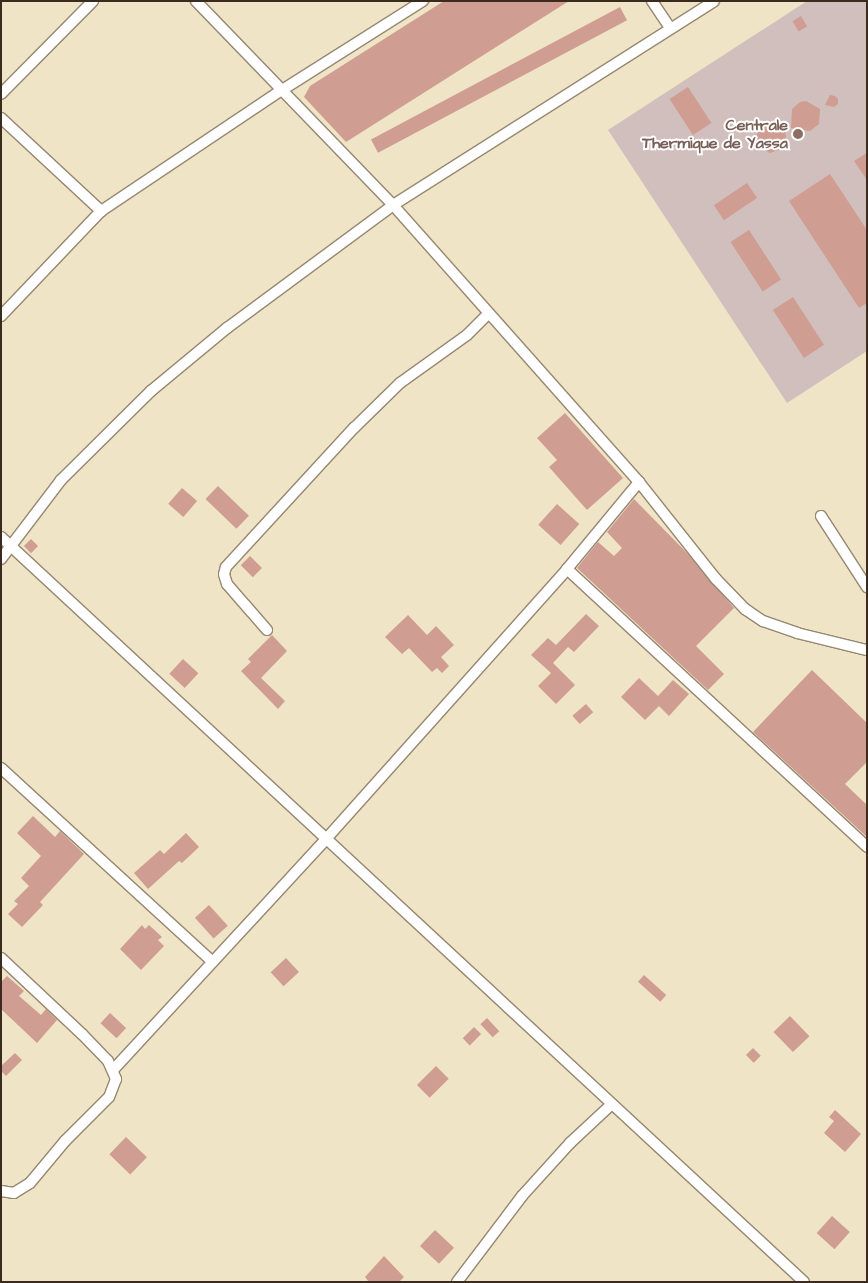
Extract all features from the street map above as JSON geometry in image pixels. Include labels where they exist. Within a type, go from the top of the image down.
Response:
[{"type":"street","points":[[1,94],[93,1]]},
{"type":"street","points":[[196,1],[393,205],[639,482],[716,580],[745,609],[763,621],[797,633],[867,650]]},
{"type":"street","points":[[1,316],[102,211],[282,90],[422,1]]},
{"type":"street","points":[[652,1],[670,28]]},
{"type":"street","points":[[1,559],[61,480],[151,391],[227,328],[393,205],[714,1]]},
{"type":"street","points":[[1,118],[102,211]]},
{"type":"street","points":[[267,630],[227,584],[224,574],[226,567],[354,428],[400,383],[454,345],[488,314]]},
{"type":"street","points":[[113,1070],[326,839],[567,569],[639,482]]},
{"type":"street","points":[[821,516],[867,587]]},
{"type":"street","points":[[1,537],[804,1282]]},
{"type":"street","points":[[567,569],[867,847]]},
{"type":"street","points":[[1,768],[213,962]]},
{"type":"street","points":[[1,958],[82,1034],[113,1070],[116,1079],[109,1097],[65,1141],[30,1183],[14,1193],[1,1191]]},
{"type":"street","points":[[457,1282],[522,1196],[570,1144],[612,1104]]},
{"type":"shaded area","points":[[807,1],[867,1],[867,351],[787,403],[608,130]]},
{"type":"building","points":[[444,1],[569,1],[346,142],[304,97],[310,86]]},
{"type":"building","points":[[620,7],[627,20],[378,153],[371,139]]},
{"type":"building","points":[[801,16],[807,26],[799,31],[792,21]]},
{"type":"building","points":[[688,87],[711,123],[693,135],[670,99]]},
{"type":"building","points":[[830,95],[838,99],[838,104],[834,107],[825,105]]},
{"type":"building","points":[[806,101],[820,109],[819,124],[810,131],[791,128],[792,109],[800,102]]},
{"type":"building","points":[[772,122],[785,126],[786,139],[781,149],[770,153],[759,147],[756,136],[761,126]]},
{"type":"building","points":[[867,153],[867,180],[854,161]]},
{"type":"building","points":[[830,174],[867,230],[867,303],[859,308],[789,201]]},
{"type":"building","points":[[747,183],[757,198],[724,220],[714,205]]},
{"type":"building","points":[[749,230],[781,279],[763,291],[731,242]]},
{"type":"building","points":[[793,297],[824,345],[804,358],[773,310]]},
{"type":"building","points":[[565,413],[623,478],[587,510],[549,467],[557,460],[537,438]]},
{"type":"building","points":[[218,486],[249,516],[236,529],[205,499]]},
{"type":"building","points":[[182,488],[197,501],[183,517],[168,504]]},
{"type":"building","points":[[634,499],[687,553],[734,608],[696,646],[724,674],[708,690],[577,568],[598,542],[614,556],[622,548],[607,532]]},
{"type":"building","points":[[557,504],[579,524],[561,545],[538,525]]},
{"type":"building","points":[[31,539],[38,546],[31,553],[24,546]]},
{"type":"building","points":[[250,556],[262,568],[253,577],[241,565]]},
{"type":"building","points":[[586,614],[599,626],[574,652],[568,647],[553,663],[575,685],[556,704],[538,686],[551,673],[531,655],[548,638],[556,645]]},
{"type":"building","points":[[408,615],[427,635],[436,626],[454,645],[441,657],[449,666],[442,673],[437,668],[432,672],[409,648],[402,654],[385,637]]},
{"type":"building","points":[[272,635],[287,651],[261,678],[285,701],[278,709],[241,671],[251,662],[248,659]]},
{"type":"building","points":[[183,659],[198,673],[185,688],[169,674]]},
{"type":"building","points":[[812,670],[867,723],[867,762],[845,784],[867,805],[867,837],[753,732]]},
{"type":"building","points":[[639,678],[658,696],[673,680],[689,694],[669,716],[659,706],[645,720],[621,697]]},
{"type":"building","points":[[586,704],[593,712],[580,724],[572,716]]},
{"type":"building","points":[[33,816],[55,837],[60,831],[84,854],[40,902],[43,905],[22,927],[8,914],[18,904],[14,901],[29,886],[21,878],[41,856],[17,833]]},
{"type":"building","points":[[186,833],[199,847],[182,863],[179,861],[148,889],[134,873],[160,850],[164,854]]},
{"type":"building","points":[[209,905],[228,926],[214,939],[195,918]]},
{"type":"building","points":[[142,925],[145,929],[149,925],[162,937],[158,940],[164,946],[141,970],[120,949]]},
{"type":"building","points":[[286,958],[299,972],[284,986],[271,972]]},
{"type":"building","points":[[644,975],[666,995],[660,1002],[638,982]]},
{"type":"building","points":[[7,976],[24,991],[19,996],[41,1015],[46,1009],[57,1020],[37,1043],[1,1009],[1,982]]},
{"type":"building","points":[[110,1013],[126,1028],[117,1038],[100,1023]]},
{"type":"building","points":[[790,1016],[809,1036],[793,1052],[773,1032]]},
{"type":"building","points":[[487,1018],[499,1031],[493,1037],[480,1024]]},
{"type":"building","points":[[474,1027],[481,1034],[470,1045],[463,1038]]},
{"type":"building","points":[[753,1048],[761,1056],[754,1063],[746,1055]]},
{"type":"building","points":[[15,1053],[22,1060],[6,1076],[1,1071],[1,1066]]},
{"type":"building","points":[[436,1066],[449,1079],[430,1098],[417,1085]]},
{"type":"building","points":[[835,1110],[861,1134],[845,1152],[824,1133],[834,1121],[829,1117]]},
{"type":"building","points":[[126,1137],[147,1157],[130,1174],[109,1154]]},
{"type":"building","points":[[832,1216],[850,1232],[834,1249],[817,1233]]},
{"type":"building","points":[[435,1230],[454,1248],[439,1264],[420,1246]]},
{"type":"building","points":[[384,1256],[404,1277],[399,1282],[369,1282],[365,1277]]},
{"type":"place","name":"Centrale Thermique de Yassa","points":[[798,134]]}]
